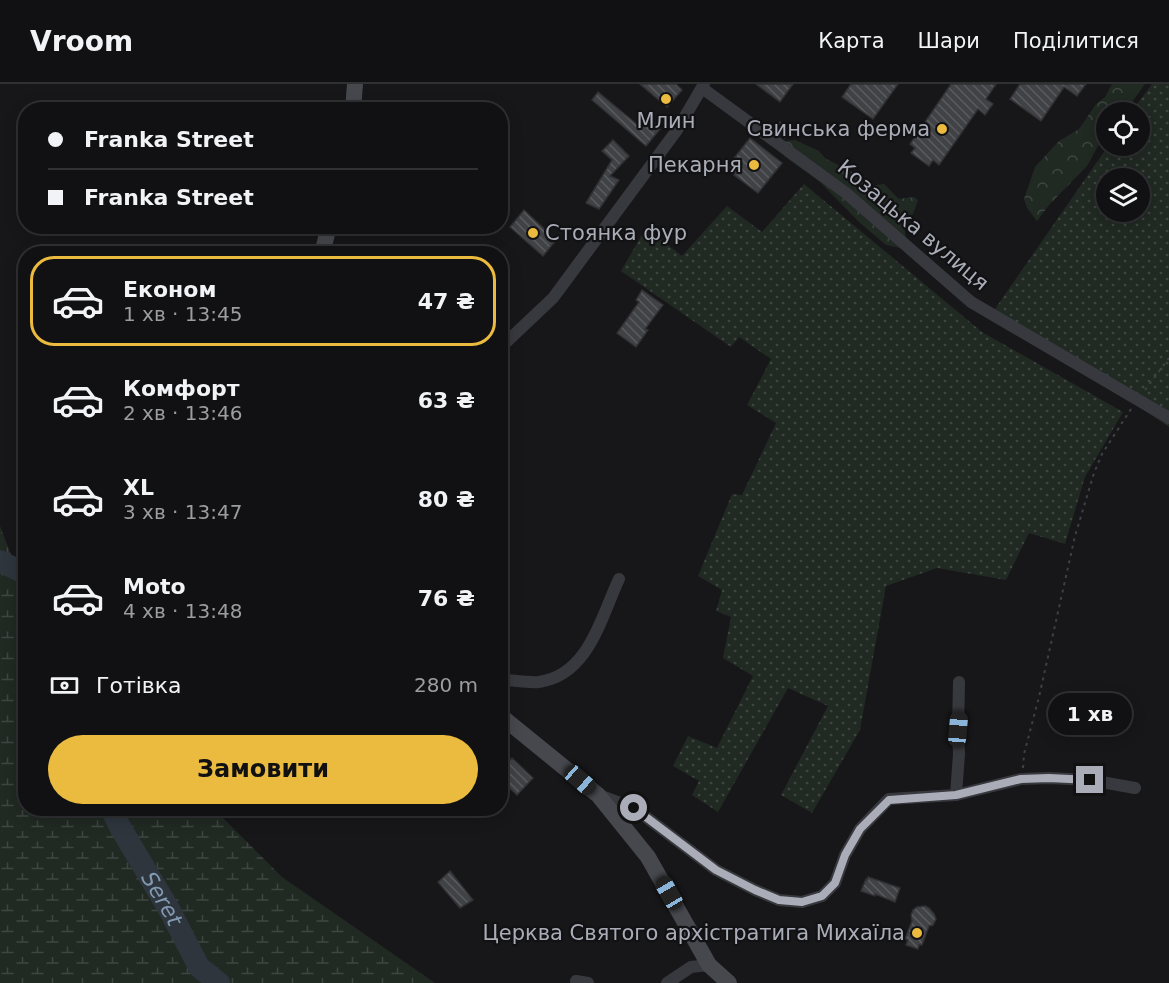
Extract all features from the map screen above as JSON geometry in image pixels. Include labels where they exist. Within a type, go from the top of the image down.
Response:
[{"type":"main road","points":[[354,102],[355,84]]},
{"type":"main road","points":[[508,722],[598,795],[648,857],[710,965],[729,983]]},
{"type":"street","points":[[508,340],[553,298],[677,130],[703,86]]},
{"type":"street","name":"Козацька вулиця","points":[[703,86],[846,193],[971,302],[1169,418]]},
{"type":"street","points":[[508,680],[536,682],[552,679],[566,671],[588,648],[619,579]]},
{"type":"street","points":[[956,795],[959,682]]},
{"type":"street","points":[[598,795],[634,808],[716,870],[779,900],[802,902],[822,896],[835,883],[845,855],[860,829],[889,800],[956,795],[1021,779],[1090,780],[1135,788]]},
{"type":"street","points":[[668,983],[692,967],[710,965]]},
{"type":"path","points":[[1021,779],[1024,754],[1075,536],[1094,473],[1102,454],[1169,358]]},
{"type":"green space","points":[[1112,84],[1145,84],[1132,102],[1099,102],[1105,97]]},
{"type":"green space","points":[[1152,84],[1169,84],[1169,427],[995,309],[1101,156],[1150,156],[1150,102],[1138,102]]},
{"type":"green space","points":[[1096,104],[1096,150],[1087,166],[1049,205],[1037,221],[1027,208],[1024,199],[1035,167],[1059,141],[1079,129]]},
{"type":"green space","points":[[795,140],[819,151],[825,158],[859,176],[868,186],[884,184],[899,199],[914,197],[918,200],[913,214],[904,225],[906,240],[900,248],[886,245],[859,222],[820,182],[784,156],[785,141]]},
{"type":"green space","points":[[804,184],[982,332],[1123,412],[1085,477],[1065,544],[1029,533],[1006,580],[937,568],[886,586],[860,730],[812,813],[781,795],[828,706],[788,688],[718,812],[692,795],[699,781],[673,766],[688,736],[717,748],[753,676],[723,658],[731,617],[716,611],[722,590],[698,576],[732,494],[742,495],[776,423],[747,405],[771,359],[739,337],[731,347],[621,271],[646,228],[682,256],[727,206],[762,232]]},
{"type":"green space","points":[[0,526],[18,573],[18,816],[221,816],[282,877],[435,983],[0,983]]},
{"type":"building","name":"Млин","points":[[640,84],[676,84],[682,90],[667,107]]},
{"type":"building","points":[[756,84],[793,84],[780,102]]},
{"type":"building","points":[[851,84],[898,84],[873,119],[842,97]]},
{"type":"building","name":"Свинська ферма","points":[[951,84],[996,84],[986,99],[993,104],[985,115],[978,109],[939,165],[933,160],[929,166],[911,153],[915,148],[910,144]]},
{"type":"building","points":[[1020,84],[1086,84],[1077,96],[1064,87],[1041,121],[1010,99]]},
{"type":"building","points":[[598,92],[639,126],[646,117],[660,129],[646,146],[592,100]]},
{"type":"building","points":[[780,122],[791,129],[785,138],[774,131]]},
{"type":"building","name":"Пекарня","points":[[750,138],[782,163],[758,193],[727,167]]},
{"type":"building","points":[[613,140],[629,156],[610,176],[619,180],[599,209],[586,203],[612,160],[602,151]]},
{"type":"building","name":"Стоянка фур","points":[[524,210],[556,240],[543,256],[510,227]]},
{"type":"building","points":[[642,290],[663,305],[645,329],[648,330],[636,347],[617,333],[639,302],[636,300]]},
{"type":"building","points":[[512,758],[533,778],[517,795],[508,787],[508,762]]},
{"type":"building","points":[[450,871],[473,900],[460,908],[438,882]]},
{"type":"building","points":[[868,877],[900,888],[895,902],[861,891]]},
{"type":"building","name":"Церква Святого архістратига Михаїла","points":[[925,906],[936,919],[933,925],[929,926],[922,945],[919,945],[918,949],[906,945],[908,940],[905,939],[912,921],[913,910]]},
{"type":"waterway","name":"Seret","points":[[0,561],[18,570]]},
{"type":"waterway","name":"Seret","points":[[115,816],[170,911],[199,967],[219,983]]},
{"type":"place","name":"Млин","points":[[666,99]]},
{"type":"place","name":"Свинська ферма","points":[[942,129]]},
{"type":"place","name":"Пекарня","points":[[754,165]]},
{"type":"place","name":"Стоянка фур","points":[[533,233]]},
{"type":"place","name":"Церква Святого архістратига Михаїла","points":[[917,933]]},
{"type":"route","points":[[634,808],[716,870],[779,900],[802,902],[822,896],[835,883],[845,855],[860,829],[889,800],[956,795],[1021,779],[1090,780]]}]
